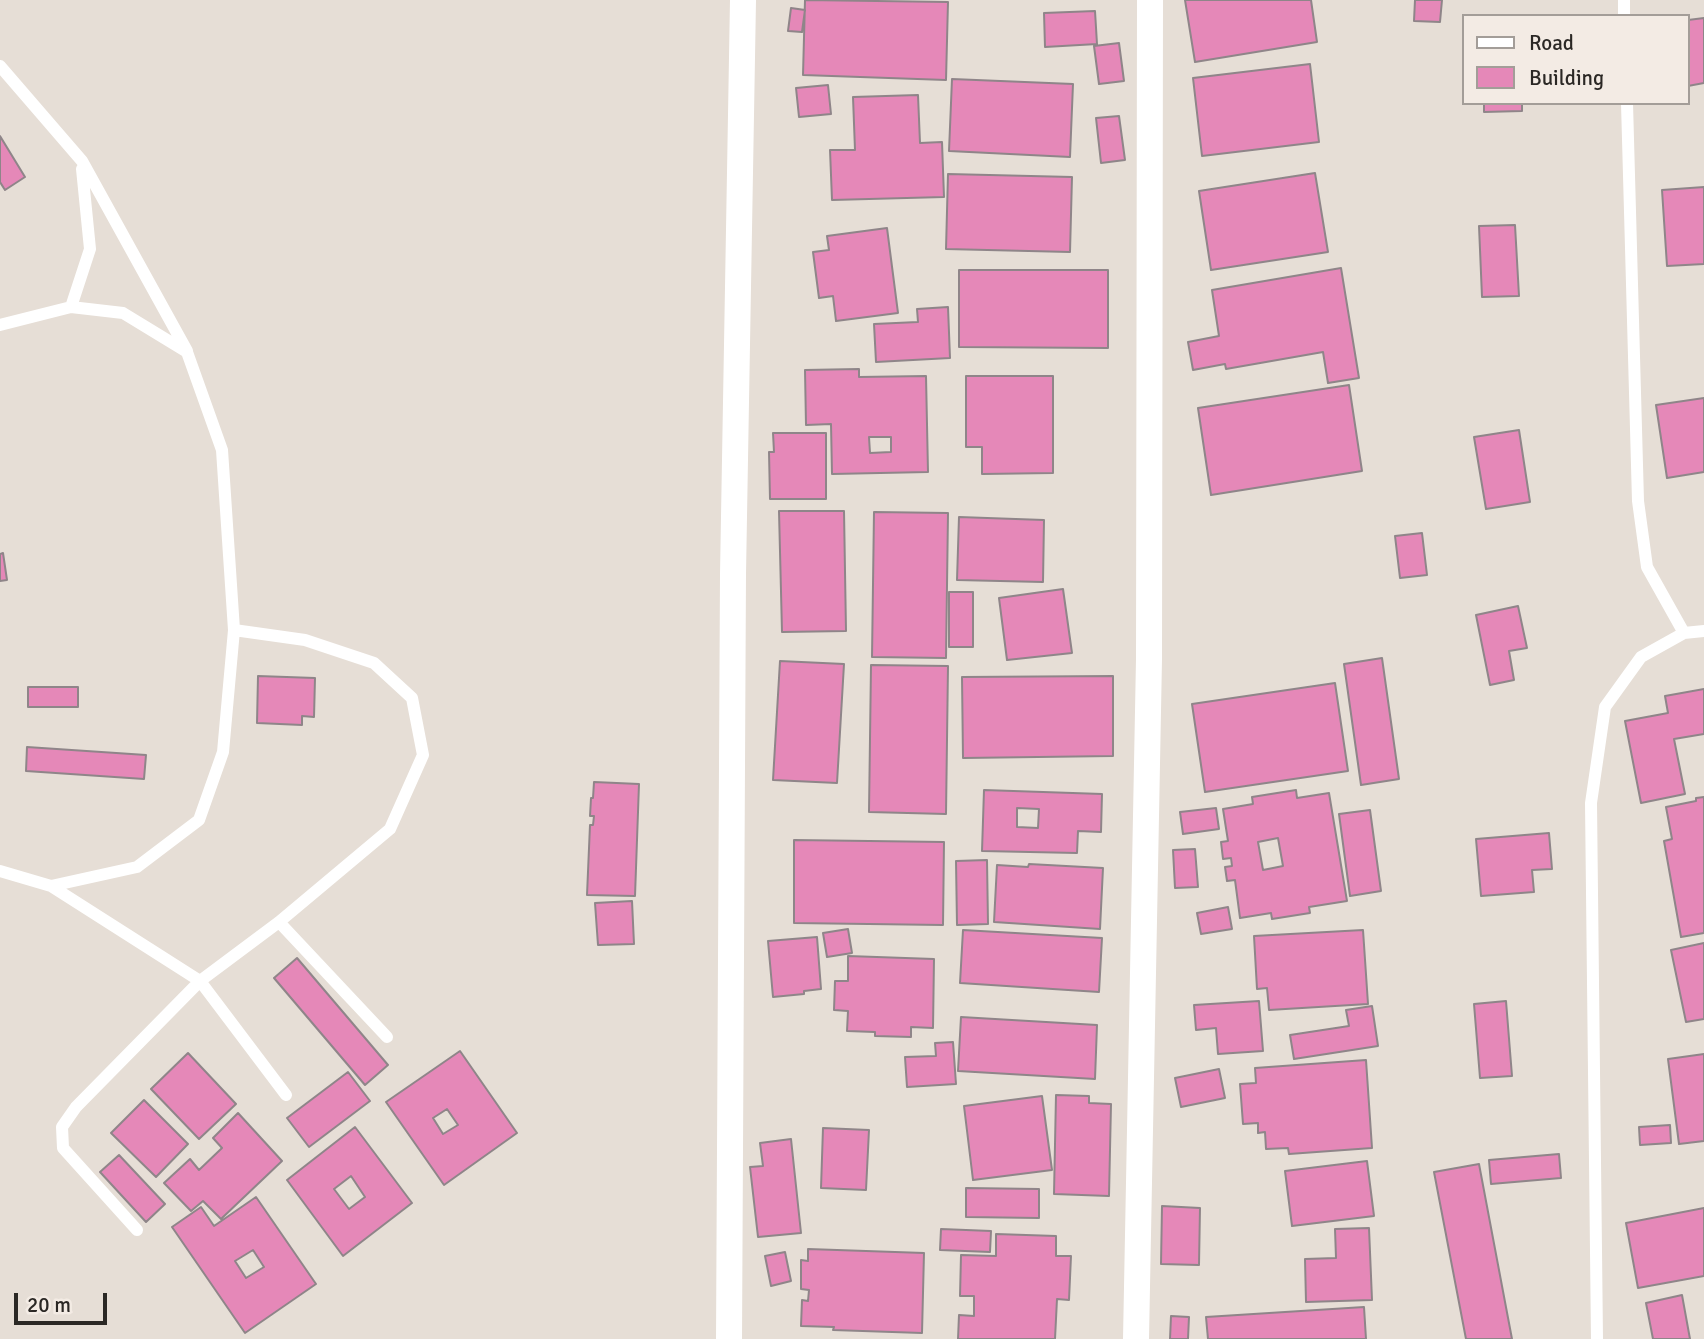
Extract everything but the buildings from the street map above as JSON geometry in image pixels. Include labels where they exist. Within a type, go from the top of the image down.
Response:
[{"type":"street","points":[[729,1339],[733,588],[743,0]]},
{"type":"street","points":[[1136,1339],[1149,659],[1150,0]]},
{"type":"lane","points":[[0,66],[82,161],[187,352],[222,450],[234,630],[223,752],[199,820],[137,867],[51,886]]},
{"type":"lane","points":[[1627,105],[1638,501],[1647,568],[1684,633]]},
{"type":"lane","points":[[71,307],[90,249],[82,161]]},
{"type":"lane","points":[[0,325],[71,307],[123,313],[187,352]]},
{"type":"lane","points":[[137,1230],[64,1148],[62,1127],[76,1107],[200,981],[279,922],[390,830],[423,755],[412,698],[374,663],[305,640],[234,630]]},
{"type":"lane","points":[[1597,1339],[1591,803],[1605,707],[1641,657],[1684,633],[1704,631]]},
{"type":"lane","points":[[0,871],[51,886],[200,981],[286,1095]]},
{"type":"lane","points":[[279,922],[387,1037]]}]
